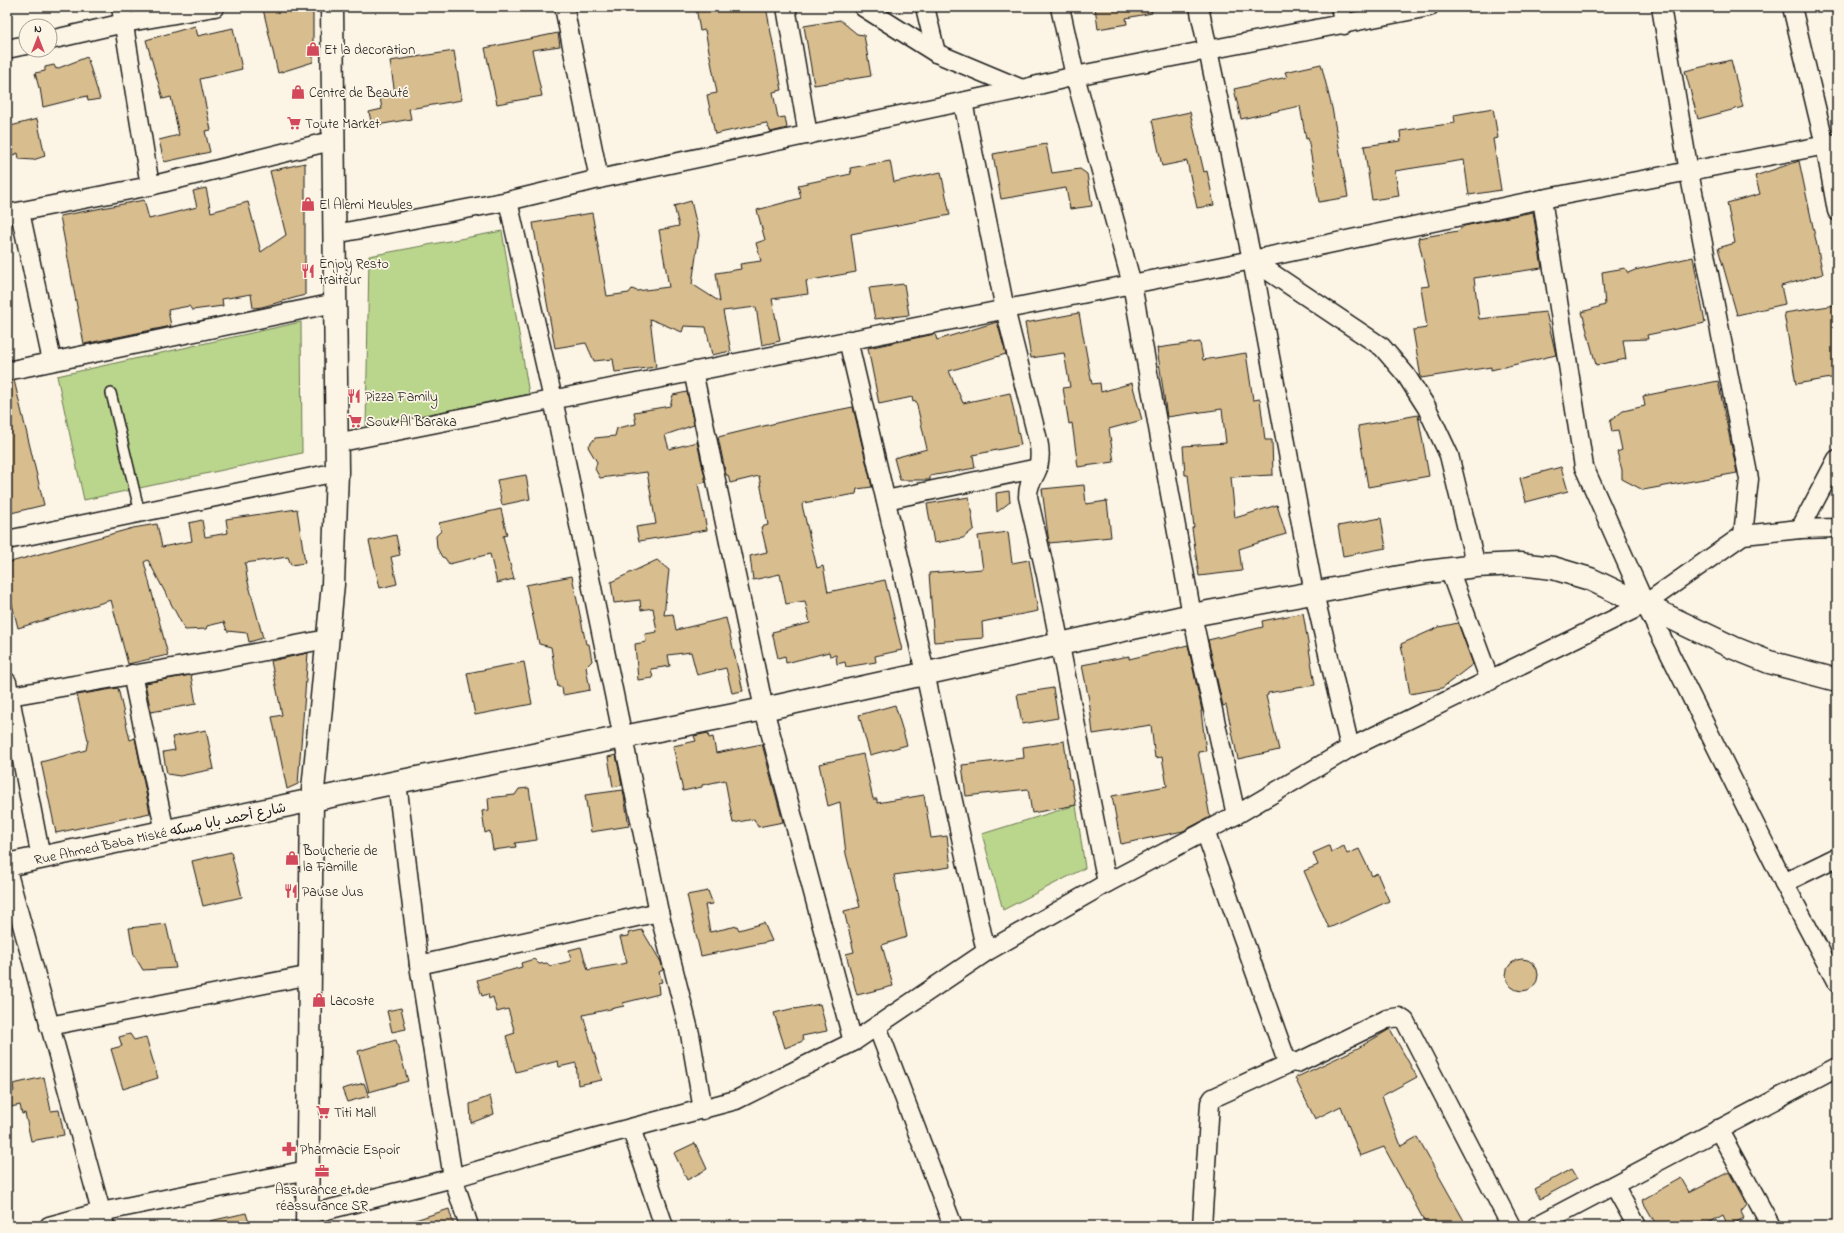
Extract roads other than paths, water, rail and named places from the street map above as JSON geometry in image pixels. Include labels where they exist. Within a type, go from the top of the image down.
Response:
[{"type":"street","points":[[58,37],[123,15],[215,7]]},
{"type":"street","points":[[332,7],[335,140],[334,234],[337,472],[332,584],[312,800],[307,1221],[537,1153],[736,1100],[853,1042],[986,952],[1107,883],[1236,815],[1350,748],[1490,681],[1645,604],[1743,535],[1800,529],[1837,528]]},
{"type":"street","points":[[564,7],[599,179]]},
{"type":"street","points":[[786,7],[808,135]]},
{"type":"street","points":[[863,7],[936,53],[1022,89]]},
{"type":"street","points":[[925,7],[936,53]]},
{"type":"street","points":[[1060,7],[1075,76],[1132,284],[1192,614],[1236,815]]},
{"type":"street","points":[[1199,7],[1252,260],[1314,593],[1350,748]]},
{"type":"street","points":[[1340,7],[1344,25]]},
{"type":"street","points":[[334,234],[508,201],[599,179],[963,102],[1075,76],[1344,25],[1429,7]]},
{"type":"street","points":[[1661,7],[1689,172],[1749,479],[1743,535]]},
{"type":"street","points":[[1792,7],[1831,144],[1837,211]]},
{"type":"street","points":[[123,15],[150,186]]},
{"type":"street","points":[[7,49],[18,47]]},
{"type":"street","points":[[963,102],[1005,309],[1038,440],[1040,453],[1038,468],[1028,487],[1028,497],[1060,643],[1107,883]]},
{"type":"street","points":[[52,361],[13,213],[150,186],[335,140]]},
{"type":"street","points":[[336,443],[1252,260],[1542,199],[1831,144]]},
{"type":"street","points":[[1542,199],[1584,467],[1645,604],[1784,883],[1837,983]]},
{"type":"street","points":[[508,201],[553,400],[659,912],[690,1034],[703,1110]]},
{"type":"street","points":[[1252,260],[1382,347],[1406,375],[1427,408],[1449,455],[1476,566]]},
{"type":"street","points":[[7,371],[335,303]]},
{"type":"street","points":[[848,340],[926,674],[986,952]]},
{"type":"street","points":[[693,372],[764,708],[853,1042]]},
{"type":"street","points":[[1800,529],[1837,459]]},
{"type":"street","points":[[886,500],[1038,468]]},
{"type":"street","points":[[7,540],[337,472]]},
{"type":"street","name":"Rue Ahmed Baba Miské شارع أحمد بابا مسكه","points":[[7,865],[397,782],[926,674],[1192,614],[1449,569],[1476,566],[1519,564],[1553,568],[1590,579],[1645,604],[1734,648],[1768,662],[1837,680]]},
{"type":"street","points":[[1449,569],[1490,681]]},
{"type":"street","points":[[42,858],[8,689],[132,674],[224,659],[327,639]]},
{"type":"street","points":[[132,674],[164,832]]},
{"type":"street","points":[[397,782],[419,965],[453,1178],[469,1226]]},
{"type":"street","points":[[1205,831],[1286,1059],[1297,1063],[1387,1019],[1399,1017],[1405,1021],[1511,1226]]},
{"type":"street","points":[[1784,883],[1837,857]]},
{"type":"street","points":[[7,870],[103,1219]]},
{"type":"street","points":[[419,965],[659,912]]},
{"type":"street","points":[[49,1026],[311,975]]},
{"type":"street","points":[[877,1026],[953,1226]]},
{"type":"street","points":[[1202,1226],[1210,1103],[1213,1098],[1292,1062]]},
{"type":"street","points":[[1536,1226],[1837,1067]]},
{"type":"street","points":[[630,1128],[664,1226]]},
{"type":"street","points":[[1718,1129],[1771,1226]]},
{"type":"street","points":[[49,1226],[103,1219],[308,1170]]},
{"type":"street","points":[[1614,1185],[1637,1226]]},
{"type":"lane","points":[[111,393],[140,512]]},
{"type":"place","name":"Et la decoration","points":[[313,49]]},
{"type":"place","name":"Centre de Beauté","points":[[298,92]]},
{"type":"place","name":"Toute Market","points":[[294,123]]},
{"type":"place","name":"El Alemi Meubles","points":[[308,204]]},
{"type":"place","name":"Enjoy Resto traiteur","points":[[308,271]]},
{"type":"place","name":"Pizza Family","points":[[354,396]]},
{"type":"place","name":"Souk Al Baraka","points":[[355,421]]},
{"type":"place","name":"Boucherie de la Famille","points":[[292,858]]},
{"type":"place","name":"Pause Jus","points":[[291,891]]},
{"type":"place","name":"Lacoste","points":[[319,1000]]},
{"type":"place","name":"Titi Mall","points":[[323,1112]]},
{"type":"place","name":"Pharmacie Espoir","points":[[289,1149]]},
{"type":"place","name":"Assurance et de réassurance SR","points":[[322,1171]]}]
